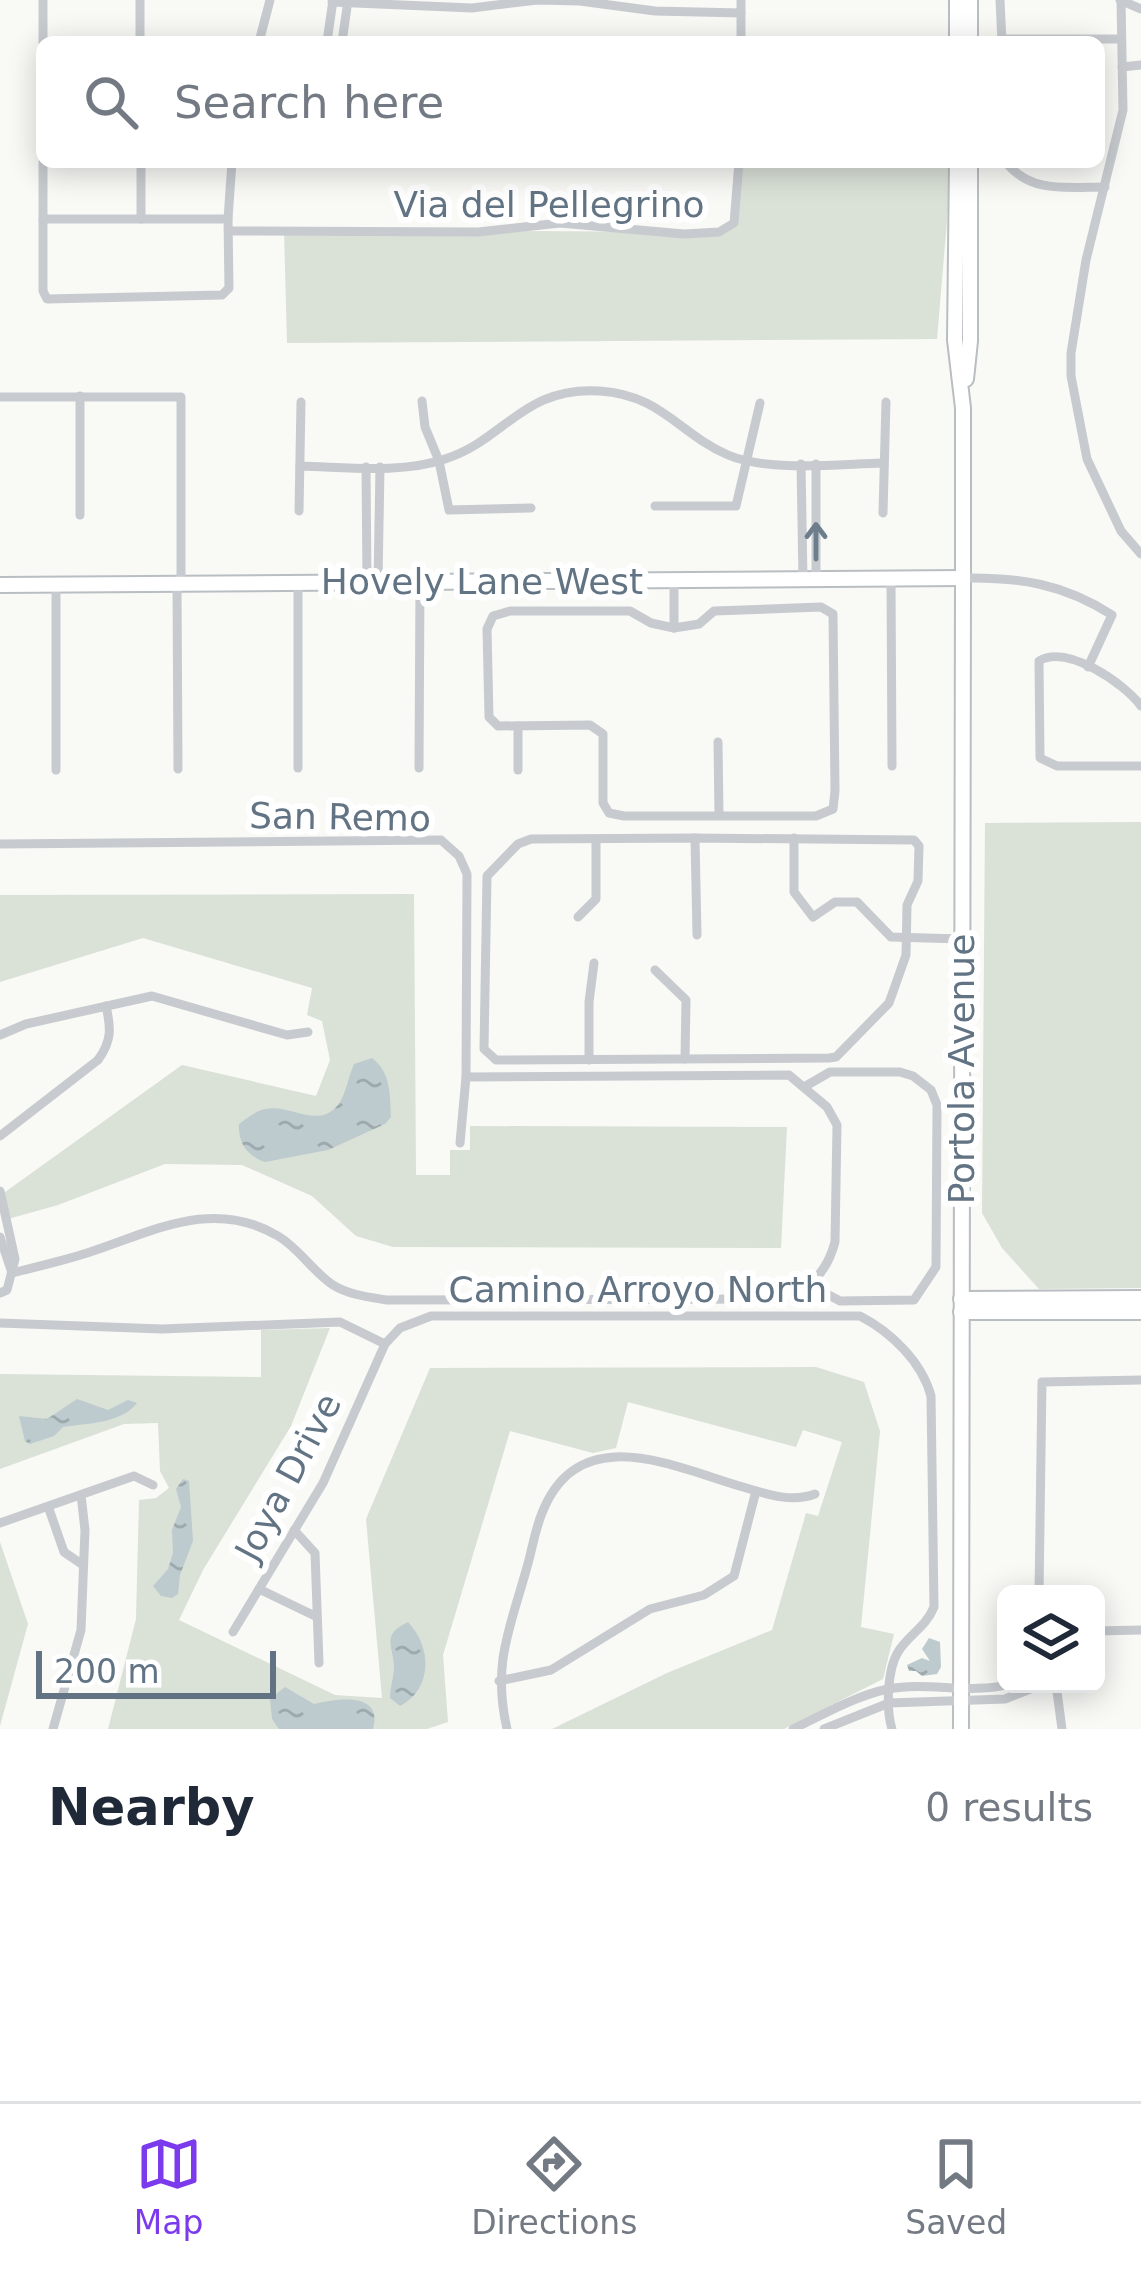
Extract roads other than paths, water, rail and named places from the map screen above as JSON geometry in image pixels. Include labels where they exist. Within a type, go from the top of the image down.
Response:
[{"type":"main road","points":[[957,0],[957,36]]},
{"type":"main road","points":[[970,0],[970,36]]},
{"type":"main road","name":"Portola Avenue","points":[[963,408],[956,340],[964,168]]},
{"type":"main road","name":"Portola Avenue","points":[[961,1729],[963,408],[970,340],[970,202],[965,168]]},
{"type":"main road","name":"Hovely Lane West","points":[[0,585],[963,578]]},
{"type":"main road","points":[[961,1306],[1141,1298]]},
{"type":"main road","points":[[961,1306],[1141,1312]]},
{"type":"street","points":[[44,0],[44,36]]},
{"type":"street","points":[[140,0],[140,36]]},
{"type":"street","points":[[261,36],[270,0]]},
{"type":"street","points":[[328,36],[332,1],[472,8],[537,0],[741,13]]},
{"type":"street","points":[[741,0],[741,36]]},
{"type":"street","points":[[1000,0],[1002,36]]},
{"type":"street","points":[[1141,8],[1120,0],[1123,110],[1078,303],[1071,353],[1073,395],[1087,459],[1121,531],[1141,554]]},
{"type":"street","points":[[343,36],[347,2]]},
{"type":"street","points":[[1105,39],[1119,39]]},
{"type":"street","points":[[1122,68],[1141,65]]},
{"type":"street","points":[[44,168],[43,291],[47,299],[223,296],[229,288],[232,168]]},
{"type":"street","points":[[141,168],[141,219]]},
{"type":"street","name":"Via del Pellegrino","points":[[229,225],[478,232],[560,223],[619,231],[719,232],[734,223],[739,168]]},
{"type":"street","points":[[1011,168],[1035,184],[1105,187]]},
{"type":"street","points":[[44,219],[229,225]]},
{"type":"street","points":[[299,466],[380,467],[440,461],[466,451],[514,413],[545,399],[601,391],[661,407],[710,446],[748,462],[883,464]]},
{"type":"street","points":[[80,396],[80,515]]},
{"type":"street","points":[[0,398],[182,397],[178,769]]},
{"type":"street","points":[[422,401],[424,427],[440,461],[449,510],[531,508]]},
{"type":"street","points":[[299,511],[301,402]]},
{"type":"street","points":[[883,513],[886,402]]},
{"type":"street","points":[[655,506],[736,506],[760,403]]},
{"type":"street","points":[[801,464],[809,579]]},
{"type":"street","points":[[809,579],[816,464]]},
{"type":"street","points":[[366,467],[372,582]]},
{"type":"street","points":[[372,582],[380,467]]},
{"type":"street","points":[[801,503],[816,503]]},
{"type":"street","points":[[366,507],[380,506]]},
{"type":"street","points":[[963,578],[1025,579],[1057,586],[1112,615],[1088,668]]},
{"type":"street","points":[[891,579],[892,766]]},
{"type":"street","points":[[674,580],[674,628]]},
{"type":"street","points":[[419,768],[420,582]]},
{"type":"street","points":[[298,583],[298,768]]},
{"type":"street","points":[[56,584],[56,770]]},
{"type":"street","points":[[739,608],[821,608],[833,614],[832,809],[816,816],[609,813],[603,802],[602,734],[590,725],[518,726],[498,726],[489,717],[487,629],[493,616],[510,611],[630,611],[651,623],[674,628],[698,624],[714,611],[739,608]]},
{"type":"street","points":[[1141,706],[1122,684],[1088,668],[1054,656],[1043,657],[1037,666],[1038,753],[1044,763],[1141,766]]},
{"type":"street","points":[[518,726],[518,770]]},
{"type":"street","points":[[718,742],[719,815]]},
{"type":"street","points":[[695,838],[697,935]]},
{"type":"street","points":[[794,838],[794,892],[813,917],[835,902],[857,902],[891,937],[962,939]]},
{"type":"street","points":[[794,838],[914,840],[919,846],[918,881],[907,905],[906,955],[889,1003],[836,1057],[496,1060],[484,1049],[484,885],[487,876],[525,840],[794,838]]},
{"type":"street","points":[[578,917],[596,899],[596,839]]},
{"type":"street","name":"San Remo","points":[[0,844],[441,840],[459,856],[467,874],[466,1077],[460,1143]]},
{"type":"street","points":[[589,1060],[594,963]]},
{"type":"street","points":[[655,970],[686,1000],[686,1059]]},
{"type":"street","points":[[0,1035],[26,1024],[152,996],[287,1035],[308,1032]]},
{"type":"street","points":[[0,1136],[98,1060],[108,1046],[111,1028],[106,1006]]},
{"type":"street","points":[[805,1087],[830,1072],[900,1072],[931,1090],[937,1105],[936,1267],[914,1300],[840,1301],[810,1285]]},
{"type":"street","points":[[12,1273],[206,1216],[256,1226],[280,1237],[332,1285],[387,1300],[778,1299],[797,1295],[810,1285],[830,1259],[835,1242],[834,1117],[789,1075],[466,1077]]},
{"type":"street","points":[[0,1191],[16,1259],[7,1290],[0,1293]]},
{"type":"street","points":[[0,1237],[12,1273]]},
{"type":"street","name":"Camino Arroyo North","points":[[385,1344],[400,1328],[431,1316],[860,1316],[876,1324],[910,1358],[928,1383],[931,1396],[934,1606],[928,1621],[897,1653],[889,1703],[892,1729]]},
{"type":"street","points":[[0,1323],[162,1329],[340,1322],[385,1344]]},
{"type":"street","name":"Joya Drive","points":[[233,1632],[323,1483],[385,1344]]},
{"type":"street","points":[[1039,1585],[1042,1382],[1141,1380]]},
{"type":"street","points":[[507,1729],[499,1681],[503,1648],[542,1513],[569,1474],[590,1461],[637,1456],[756,1491],[794,1499],[815,1494]]},
{"type":"street","points":[[0,1523],[134,1476],[153,1485]]},
{"type":"street","points":[[499,1681],[551,1670],[650,1610],[704,1595],[734,1576],[756,1491]]},
{"type":"street","points":[[53,1729],[81,1630],[85,1530],[81,1495]]},
{"type":"street","points":[[49,1509],[64,1552],[83,1564]]},
{"type":"street","points":[[294,1530],[315,1553],[319,1663]]},
{"type":"street","points":[[260,1589],[315,1616]]},
{"type":"street","points":[[1105,1630],[1141,1630]]},
{"type":"street","points":[[824,1729],[889,1703],[997,1687]]},
{"type":"street","points":[[793,1729],[857,1698],[891,1688],[1005,1700],[1022,1693]]},
{"type":"street","points":[[1057,1693],[1062,1729]]},
{"type":"water","points":[[372,1058],[388,1085],[391,1117],[385,1124],[328,1150],[265,1162],[245,1148],[239,1124],[248,1117],[275,1108],[324,1115],[340,1102],[354,1064]]},
{"type":"water","points":[[77,1399],[108,1410],[128,1400],[137,1403],[113,1419],[63,1427],[54,1436],[30,1444],[25,1441],[19,1416],[47,1419]]},
{"type":"water","points":[[183,1479],[189,1481],[193,1541],[178,1594],[172,1598],[161,1596],[153,1586],[168,1569],[173,1553],[172,1530],[181,1507],[176,1489]]},
{"type":"water","points":[[408,1622],[422,1643],[425,1667],[419,1689],[400,1706],[390,1698],[391,1636]]},
{"type":"water","points":[[929,1638],[940,1642],[941,1667],[937,1674],[922,1676],[909,1671],[907,1665],[922,1658],[930,1661],[922,1649]]},
{"type":"water","points":[[285,1687],[314,1704],[344,1699],[364,1703],[371,1708],[373,1729],[279,1729],[272,1719],[270,1699]]}]
